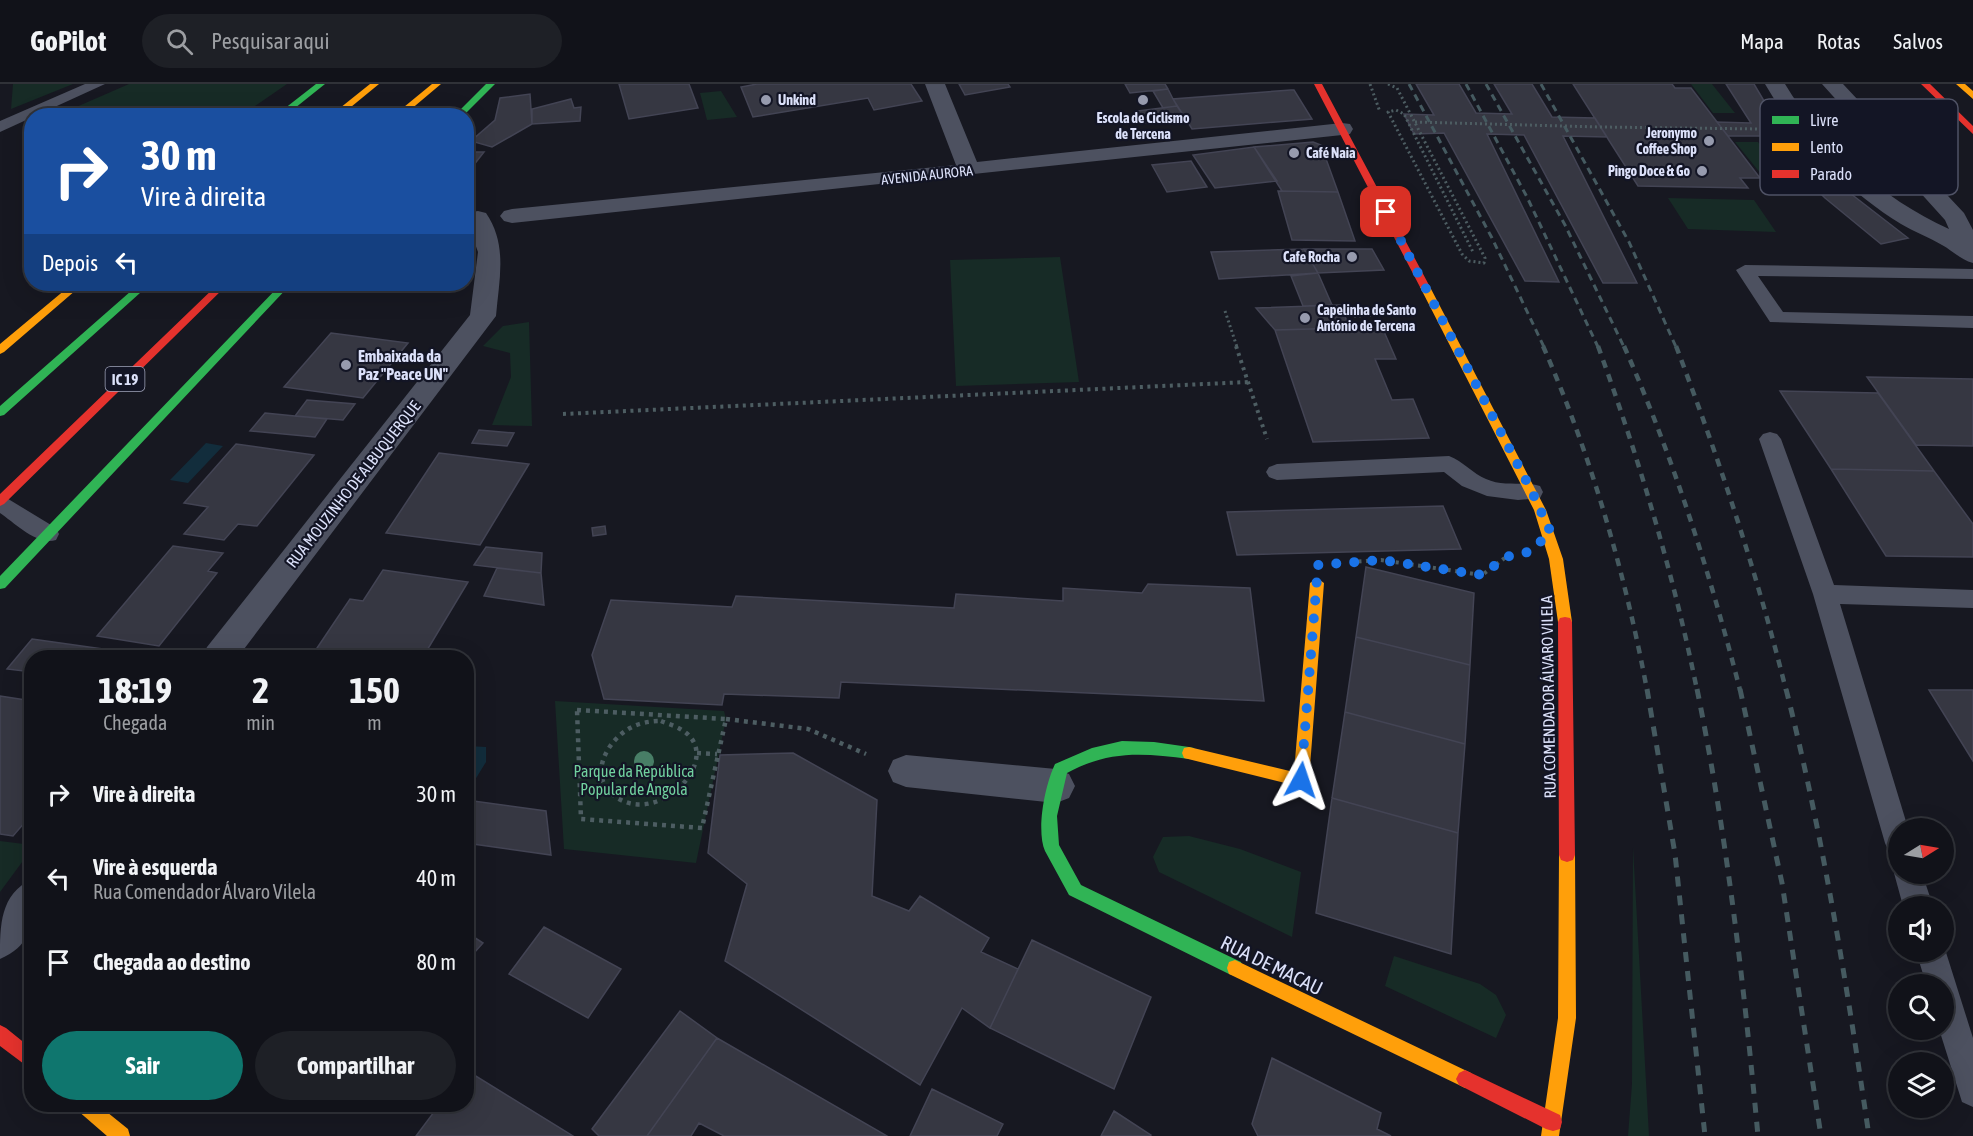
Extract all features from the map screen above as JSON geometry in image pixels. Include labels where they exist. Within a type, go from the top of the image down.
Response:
[{"type":"main road","points":[[290,108],[321,84]]},
{"type":"main road","points":[[344,108],[375,84]]},
{"type":"main road","points":[[407,108],[437,84]]},
{"type":"main road","points":[[466,108],[491,84]]},
{"type":"main road","name":"RUA COMENDADOR ÁLVARO VILELA","points":[[1318,84],[1532,492],[1551,533],[1561,575],[1566,630],[1567,1018],[1551,1129]]},
{"type":"main road","points":[[1924,84],[1940,99]]},
{"type":"main road","points":[[1960,84],[1973,96]]},
{"type":"main road","points":[[1958,117],[1973,131]]},
{"type":"main road","points":[[0,350],[70,291]]},
{"type":"main road","points":[[0,412],[137,291]]},
{"type":"main road","name":"IC 19","points":[[0,502],[216,291]]},
{"type":"main road","points":[[0,584],[279,291]]},
{"type":"main road","name":"RUA DE MACAU","points":[[1317,583],[1301,780],[1193,755],[1136,746],[1090,752],[1060,769],[1049,816],[1051,846],[1075,890],[1551,1129]]},
{"type":"main road","points":[[0,1034],[24,1054]]},
{"type":"main road","points":[[92,1112],[121,1136]]},
{"type":"street","points":[[935,84],[969,170]]},
{"type":"street","points":[[1775,84],[1785,99]]},
{"type":"street","points":[[1832,84],[1846,99]]},
{"type":"street","name":"AVENIDA AURORA","points":[[512,216],[969,170],[1342,129]]},
{"type":"street","points":[[1881,195],[1909,218],[1972,261]]},
{"type":"street","points":[[1935,195],[1956,218],[1972,261]]},
{"type":"street","name":"RUA MOUZINHO DE ALBUQUERQUE","points":[[224,650],[483,316],[490,252],[489,242],[482,236],[478,218],[474,219]]},
{"type":"street","points":[[906,771],[1056,786]]},
{"type":"street","points":[[0,939],[24,908]]},
{"type":"lane","points":[[43,108],[98,84]]},
{"type":"lane","points":[[0,127],[24,116]]},
{"type":"lane","points":[[1972,261],[1745,270],[1777,318],[1973,322]]},
{"type":"lane","points":[[1770,439],[1825,594],[1892,818]]},
{"type":"lane","points":[[1277,472],[1449,464],[1470,483],[1496,492],[1532,492]]},
{"type":"lane","points":[[0,502],[48,534]]},
{"type":"lane","points":[[1825,594],[1973,599]]},
{"type":"lane","points":[[1954,1027],[1973,1091]]},
{"type":"path","points":[[1371,84],[1369,85],[1380,112]]},
{"type":"path","points":[[1388,84],[1396,88],[1415,122],[1485,258],[1484,263],[1469,261],[1462,254],[1389,118],[1388,112],[1396,110],[1404,114],[1473,252]]},
{"type":"path","points":[[1415,122],[1600,128],[1760,129]]},
{"type":"path","points":[[1225,311],[1277,472]]},
{"type":"path","points":[[1354,316],[1399,313]]},
{"type":"path","points":[[563,414],[1248,382]]},
{"type":"path","points":[[1317,583],[1318,565],[1381,560],[1482,575],[1506,557],[1528,552],[1551,533]]},
{"type":"path","points":[[726,719],[702,828],[581,819],[577,710],[662,718],[726,719],[808,729],[906,771]]},
{"type":"path","points":[[662,718],[686,730],[694,739],[697,753],[695,767],[688,781],[675,793],[659,801],[642,804],[625,802],[612,796],[604,786],[600,773],[602,760],[608,747],[631,727],[662,718]]},
{"type":"path","points":[[697,753],[717,754]]},
{"type":"green space","points":[[13,84],[73,84],[11,109]]},
{"type":"green space","points":[[129,84],[287,84],[252,108],[74,108]]},
{"type":"green space","points":[[1691,84],[1712,84],[1735,113],[1713,113]]},
{"type":"green space","points":[[721,91],[737,117],[707,120],[700,93]]},
{"type":"green space","points":[[1735,142],[1758,142],[1760,144],[1760,173]]},
{"type":"green space","points":[[1668,198],[1754,200],[1776,232],[1688,229]]},
{"type":"green space","points":[[1060,257],[1079,382],[956,386],[950,260]]},
{"type":"green space","points":[[529,322],[532,426],[492,425],[511,377],[510,353],[483,346],[503,326]]},
{"type":"green space","name":"Parque da República Popular de Angola","points":[[555,701],[724,711],[726,719],[696,863],[564,849]]},
{"type":"green space","points":[[1189,836],[1240,849],[1301,872],[1292,937],[1159,872],[1153,857],[1163,837]]},
{"type":"green space","points":[[0,841],[24,844],[24,859],[0,892]]},
{"type":"green space","points":[[1633,847],[1649,1136],[1628,1136],[1632,1084]]},
{"type":"green space","points":[[1394,956],[1480,984],[1496,995],[1506,1015],[1496,1038],[1385,986]]},
{"type":"water","points":[[206,443],[223,446],[188,483],[170,480]]},
{"type":"water","points":[[474,746],[486,747],[486,762],[474,782]]},
{"type":"building","points":[[619,84],[689,84],[698,108],[629,119]]},
{"type":"building","points":[[757,84],[911,84],[922,101],[874,110],[868,98],[753,117],[741,87]]},
{"type":"building","points":[[959,84],[1008,84],[1010,87],[965,95]]},
{"type":"building","points":[[1125,84],[1165,84],[1168,89],[1130,93]]},
{"type":"building","points":[[1416,84],[1459,84],[1476,113],[1512,114],[1494,84],[1532,84],[1552,117],[1595,118],[1607,137],[1563,136],[1637,283],[1603,283],[1524,135],[1487,134],[1559,282],[1525,281],[1444,133],[1414,134],[1404,114],[1434,115]]},
{"type":"building","points":[[1573,84],[1672,84],[1675,88],[1691,88],[1760,178],[1740,178],[1748,188],[1638,186]]},
{"type":"building","points":[[1726,84],[1754,84],[1763,99],[1760,99],[1760,136],[1728,136],[1717,122],[1751,123]]},
{"type":"building","points":[[1168,89],[1177,106],[1163,108],[1153,91]]},
{"type":"building","points":[[1294,90],[1312,119],[1192,129],[1173,99]]},
{"type":"building","points":[[530,94],[532,124],[492,147],[474,142],[474,138],[495,120],[500,98]]},
{"type":"building","points":[[571,99],[574,108],[581,107],[580,121],[532,124],[532,109]]},
{"type":"building","points":[[1177,106],[1185,118],[1144,123],[1137,111]]},
{"type":"building","points":[[1313,142],[1321,145],[1338,192],[1282,191],[1254,147]]},
{"type":"building","points":[[1254,147],[1277,181],[1215,188],[1193,155]]},
{"type":"building","points":[[474,152],[484,152],[474,165]]},
{"type":"building","points":[[1191,161],[1207,187],[1167,192],[1152,165]]},
{"type":"building","points":[[1278,191],[1338,192],[1355,241],[1292,240]]},
{"type":"building","points":[[1822,195],[1852,195],[1908,238],[1881,244]]},
{"type":"building","points":[[1304,249],[1318,273],[1219,279],[1211,252]]},
{"type":"building","points":[[1304,249],[1372,249],[1384,270],[1318,273]]},
{"type":"building","points":[[1318,273],[1332,305],[1303,306],[1291,276]]},
{"type":"building","name":"Capelinha de Santo António de Tercena","points":[[1340,305],[1350,328],[1275,330],[1256,308]]},
{"type":"building","points":[[1382,327],[1396,359],[1375,359],[1392,400],[1413,399],[1429,438],[1313,442],[1275,330]]},
{"type":"building","name":"Embaixada da Paz \"Peace UN\"","points":[[331,333],[408,343],[363,398],[284,387]]},
{"type":"building","points":[[1867,377],[1973,379],[1973,446],[1916,445]]},
{"type":"building","points":[[1780,391],[1878,393],[1934,471],[1831,469]]},
{"type":"building","points":[[307,400],[355,404],[343,420],[295,416]]},
{"type":"building","points":[[265,413],[327,419],[315,437],[250,431]]},
{"type":"building","points":[[479,430],[514,433],[507,446],[472,443]]},
{"type":"building","points":[[236,444],[314,455],[257,526],[238,524],[224,540],[184,534],[208,507],[184,503]]},
{"type":"building","points":[[439,453],[529,464],[480,545],[386,533]]},
{"type":"building","points":[[1831,469],[1934,471],[1973,524],[1973,557],[1886,556]]},
{"type":"building","points":[[1443,506],[1461,549],[1237,555],[1227,512]]},
{"type":"building","points":[[605,526],[606,534],[593,536],[592,528]]},
{"type":"building","points":[[173,546],[223,553],[208,571],[217,573],[159,646],[97,636]]},
{"type":"building","points":[[486,547],[542,553],[541,573],[474,565]]},
{"type":"building","points":[[1366,567],[1474,593],[1470,665],[1356,637]]},
{"type":"building","points":[[497,568],[541,573],[544,605],[484,596]]},
{"type":"building","points":[[383,570],[468,582],[427,650],[316,650],[350,599],[363,601]]},
{"type":"building","points":[[1148,584],[1250,588],[1264,701],[841,682],[839,698],[724,694],[722,705],[604,699],[592,655],[611,600],[732,607],[736,596],[954,608],[956,594],[1063,601],[1063,588],[1142,593]]},
{"type":"building","points":[[1356,637],[1470,665],[1465,744],[1345,712]]},
{"type":"building","points":[[32,639],[111,650],[24,650],[24,671],[7,669]]},
{"type":"building","points":[[1929,690],[1973,690],[1973,761]]},
{"type":"building","points":[[0,696],[24,700],[24,823],[13,836],[0,834]]},
{"type":"building","points":[[1345,712],[1465,744],[1458,833],[1332,798]]},
{"type":"building","points":[[793,753],[877,800],[872,896],[909,911],[920,896],[989,938],[981,952],[1018,969],[990,1028],[962,1008],[920,1085],[725,961],[747,884],[708,853],[720,755]]},
{"type":"building","points":[[1332,798],[1458,833],[1451,954],[1316,913]]},
{"type":"building","points":[[474,801],[546,811],[551,855],[474,844]]},
{"type":"building","points":[[544,927],[621,969],[588,1018],[509,974]]},
{"type":"building","points":[[474,937],[483,943],[474,953]]},
{"type":"building","points":[[1032,940],[1151,997],[1114,1089],[990,1028]]},
{"type":"building","points":[[680,1011],[717,1038],[647,1136],[599,1136],[592,1129]]},
{"type":"building","points":[[717,1038],[887,1136],[724,1136],[699,1123],[691,1136],[647,1136]]},
{"type":"building","points":[[1272,1058],[1381,1113],[1377,1129],[1391,1136],[1258,1136],[1252,1124]]},
{"type":"building","points":[[474,1075],[573,1136],[416,1136],[434,1112],[474,1112]]},
{"type":"building","points":[[932,1089],[1003,1124],[997,1136],[910,1136]]},
{"type":"building","points":[[1114,1111],[1151,1135],[1101,1136]]},
{"type":"railway","points":[[1409,84],[1492,238],[1544,347]]},
{"type":"railway","points":[[1466,84],[1527,197],[1598,347]]},
{"type":"railway","points":[[1486,84],[1565,225],[1624,347]]},
{"type":"railway","points":[[1541,84],[1629,242],[1676,347]]},
{"type":"railway","points":[[1543,346],[1576,429],[1605,515],[1628,602],[1647,690]]},
{"type":"railway","points":[[1598,346],[1654,516],[1688,646],[1697,690]]},
{"type":"railway","points":[[1624,346],[1659,430],[1689,516],[1740,690]]},
{"type":"railway","points":[[1676,346],[1736,516],[1763,603],[1786,690]]},
{"type":"railway","points":[[1647,689],[1675,854],[1705,1136]]},
{"type":"railway","points":[[1697,689],[1708,744],[1733,911],[1758,1136]]},
{"type":"railway","points":[[1740,689],[1782,883],[1821,1136]]},
{"type":"railway","points":[[1786,689],[1833,911],[1869,1136]]},
{"type":"traffic: fast","points":[[290,108],[321,84]]},
{"type":"traffic: fast","points":[[466,108],[491,84]]},
{"type":"traffic: fast","points":[[0,412],[137,291]]},
{"type":"traffic: fast","points":[[0,584],[279,291]]},
{"type":"traffic: fast","points":[[1189,753],[1154,748],[1122,748],[1092,754],[1060,769],[1049,816],[1051,846],[1075,890],[1235,968]]},
{"type":"traffic: slow","points":[[344,108],[375,84]]},
{"type":"traffic: slow","points":[[407,108],[437,84]]},
{"type":"traffic: slow","points":[[1960,84],[1973,96]]},
{"type":"traffic: slow","points":[[1425,287],[1540,510],[1556,559],[1565,622]]},
{"type":"traffic: slow","points":[[0,350],[70,291]]},
{"type":"traffic: slow","points":[[1189,753],[1301,780],[1317,583]]},
{"type":"traffic: slow","points":[[1550,1136],[1567,1018],[1567,855]]},
{"type":"traffic: slow","points":[[1235,968],[1465,1079]]},
{"type":"traffic: slow","points":[[92,1112],[121,1136]]},
{"type":"traffic: jam","points":[[1318,84],[1425,287]]},
{"type":"traffic: jam","points":[[1925,84],[1940,99]]},
{"type":"traffic: jam","points":[[1958,116],[1973,131]]},
{"type":"traffic: jam","points":[[0,501],[216,291]]},
{"type":"traffic: jam","points":[[1565,622],[1567,855]]},
{"type":"traffic: jam","points":[[0,1034],[24,1054]]},
{"type":"traffic: jam","points":[[1465,1079],[1553,1122]]},
{"type":"place","name":"Unkind","points":[[766,100]]},
{"type":"place","name":"Escola de Ciclismo de Tercena","points":[[1143,100]]},
{"type":"place","name":"Jeronymo Coffee Shop","points":[[1709,141]]},
{"type":"place","name":"Café Naia","points":[[1294,153]]},
{"type":"place","name":"Pingo Doce & Go","points":[[1702,171]]},
{"type":"place","name":"Cafe Rocha","points":[[1352,257]]},
{"type":"place","name":"Capelinha de Santo António de Tercena","points":[[1305,318]]},
{"type":"place","name":"Embaixada da Paz \"Peace UN\"","points":[[346,365]]},
{"type":"route","points":[[1301,780],[1318,565],[1381,560],[1482,575],[1506,557],[1528,552],[1551,533],[1532,492],[1386,212]]}]
